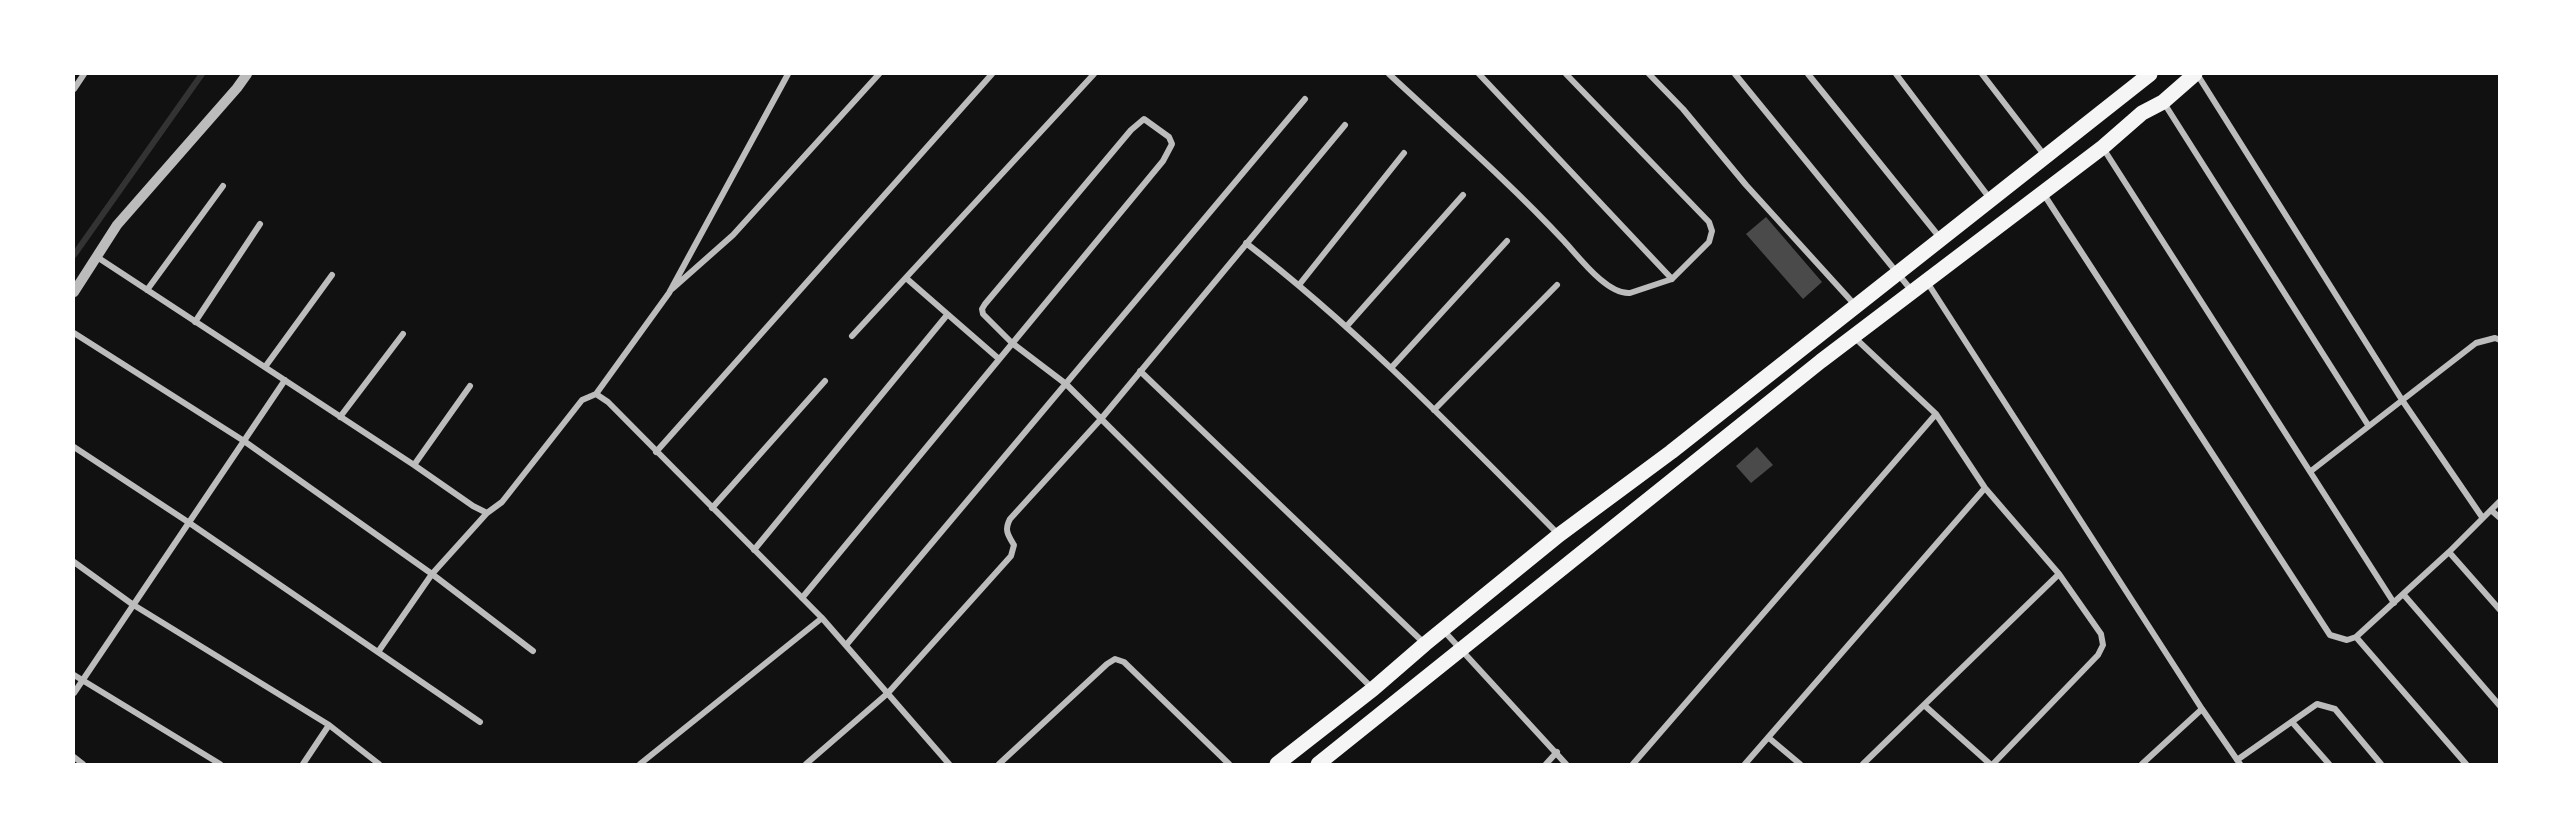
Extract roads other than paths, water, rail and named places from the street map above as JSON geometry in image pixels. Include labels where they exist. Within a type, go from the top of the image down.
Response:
[{"type":"main road","points":[[1277,765],[1373,689],[1558,535],[1671,452],[2150,74]]},
{"type":"main road","points":[[1318,765],[1854,337],[2103,147],[2142,113],[2163,102],[2196,74]]},
{"type":"street","points":[[74,89],[84,74]]},
{"type":"street","points":[[74,292],[117,225],[247,74]]},
{"type":"street","points":[[378,652],[432,574],[487,513],[502,502],[582,400],[596,394],[669,293],[788,74]]},
{"type":"street","points":[[669,293],[733,235],[879,74]]},
{"type":"street","points":[[656,452],[993,74]]},
{"type":"street","points":[[852,336],[1094,74]]},
{"type":"street","points":[[1389,74],[1533,208],[1597,276],[1614,290],[1623,294],[1630,293],[1672,279],[1709,242],[1712,231],[1709,222],[1566,74]]},
{"type":"street","points":[[1479,74],[1672,279]]},
{"type":"street","points":[[1649,74],[1683,109],[1746,185],[1856,306]]},
{"type":"street","points":[[1735,74],[1912,292]]},
{"type":"street","points":[[1808,74],[1941,239]]},
{"type":"street","points":[[1896,74],[1991,200]]},
{"type":"street","points":[[1982,74],[2046,156]]},
{"type":"street","points":[[2196,74],[2402,400],[2482,517]]},
{"type":"street","points":[[847,644],[1305,99]]},
{"type":"street","points":[[2163,102],[2368,425]]},
{"type":"street","points":[[802,598],[1012,343],[1167,156],[1172,144],[1169,137],[1144,119],[1131,130],[982,309],[983,314],[1012,343],[1066,384],[1373,689]]},
{"type":"street","points":[[806,765],[888,693],[1011,556],[1014,545],[1006,533],[1006,526],[1010,519],[1101,419],[1345,125]]},
{"type":"street","points":[[2103,147],[2394,603]]},
{"type":"street","points":[[1299,285],[1404,153]]},
{"type":"street","points":[[147,290],[223,186]]},
{"type":"street","points":[[2042,193],[2330,635],[2347,640],[2356,637],[2450,552],[2499,501]]},
{"type":"street","points":[[1346,327],[1463,195]]},
{"type":"street","points":[[195,322],[260,224]]},
{"type":"street","points":[[1391,368],[1507,241]]},
{"type":"street","points":[[1246,243],[1299,285],[1391,368],[1558,535]]},
{"type":"street","points":[[97,257],[473,506],[487,513]]},
{"type":"street","points":[[265,367],[333,275]]},
{"type":"street","points":[[906,278],[999,359]]},
{"type":"street","points":[[1927,281],[2202,709],[2239,762],[2317,704],[2327,705],[2335,710],[2381,765]]},
{"type":"street","points":[[1434,410],[1557,285]]},
{"type":"street","points":[[754,550],[947,315]]},
{"type":"street","points":[[74,333],[244,441],[432,574],[533,651]]},
{"type":"street","points":[[340,417],[403,334]]},
{"type":"street","points":[[1854,337],[1936,414],[1985,488],[2059,574],[2101,634],[2103,645],[2098,655],[1991,765],[1924,705]]},
{"type":"street","points":[[2311,471],[2476,343],[2495,338],[2499,340]]},
{"type":"street","points":[[1140,371],[1425,644]]},
{"type":"street","points":[[74,693],[285,380]]},
{"type":"street","points":[[712,508],[825,381]]},
{"type":"street","points":[[414,465],[470,386]]},
{"type":"street","points":[[596,394],[608,402],[847,644],[949,765]]},
{"type":"street","points":[[1633,765],[1936,414]]},
{"type":"street","points":[[74,447],[188,522],[480,722]]},
{"type":"street","points":[[1745,765],[1985,488]]},
{"type":"street","points":[[2491,510],[2499,518]]},
{"type":"street","points":[[2450,552],[2499,610]]},
{"type":"street","points":[[74,562],[132,604],[329,725],[379,765]]},
{"type":"street","points":[[1863,765],[2059,574]]},
{"type":"street","points":[[2404,595],[2499,706]]},
{"type":"street","points":[[640,765],[822,618]]},
{"type":"street","points":[[1442,630],[1557,752],[1566,765]]},
{"type":"street","points":[[2356,637],[2466,765]]},
{"type":"street","points":[[999,765],[1115,659],[1124,662],[1229,765]]},
{"type":"street","points":[[74,675],[220,765]]},
{"type":"street","points":[[2142,765],[2202,709]]},
{"type":"street","points":[[2292,722],[2329,765]]},
{"type":"street","points":[[303,765],[329,725]]},
{"type":"street","points":[[1769,738],[1800,765]]},
{"type":"street","points":[[1546,765],[1557,752]]},
{"type":"street","points":[[74,757],[83,765]]},
{"type":"waterway","points":[[74,255],[202,74]]}]
